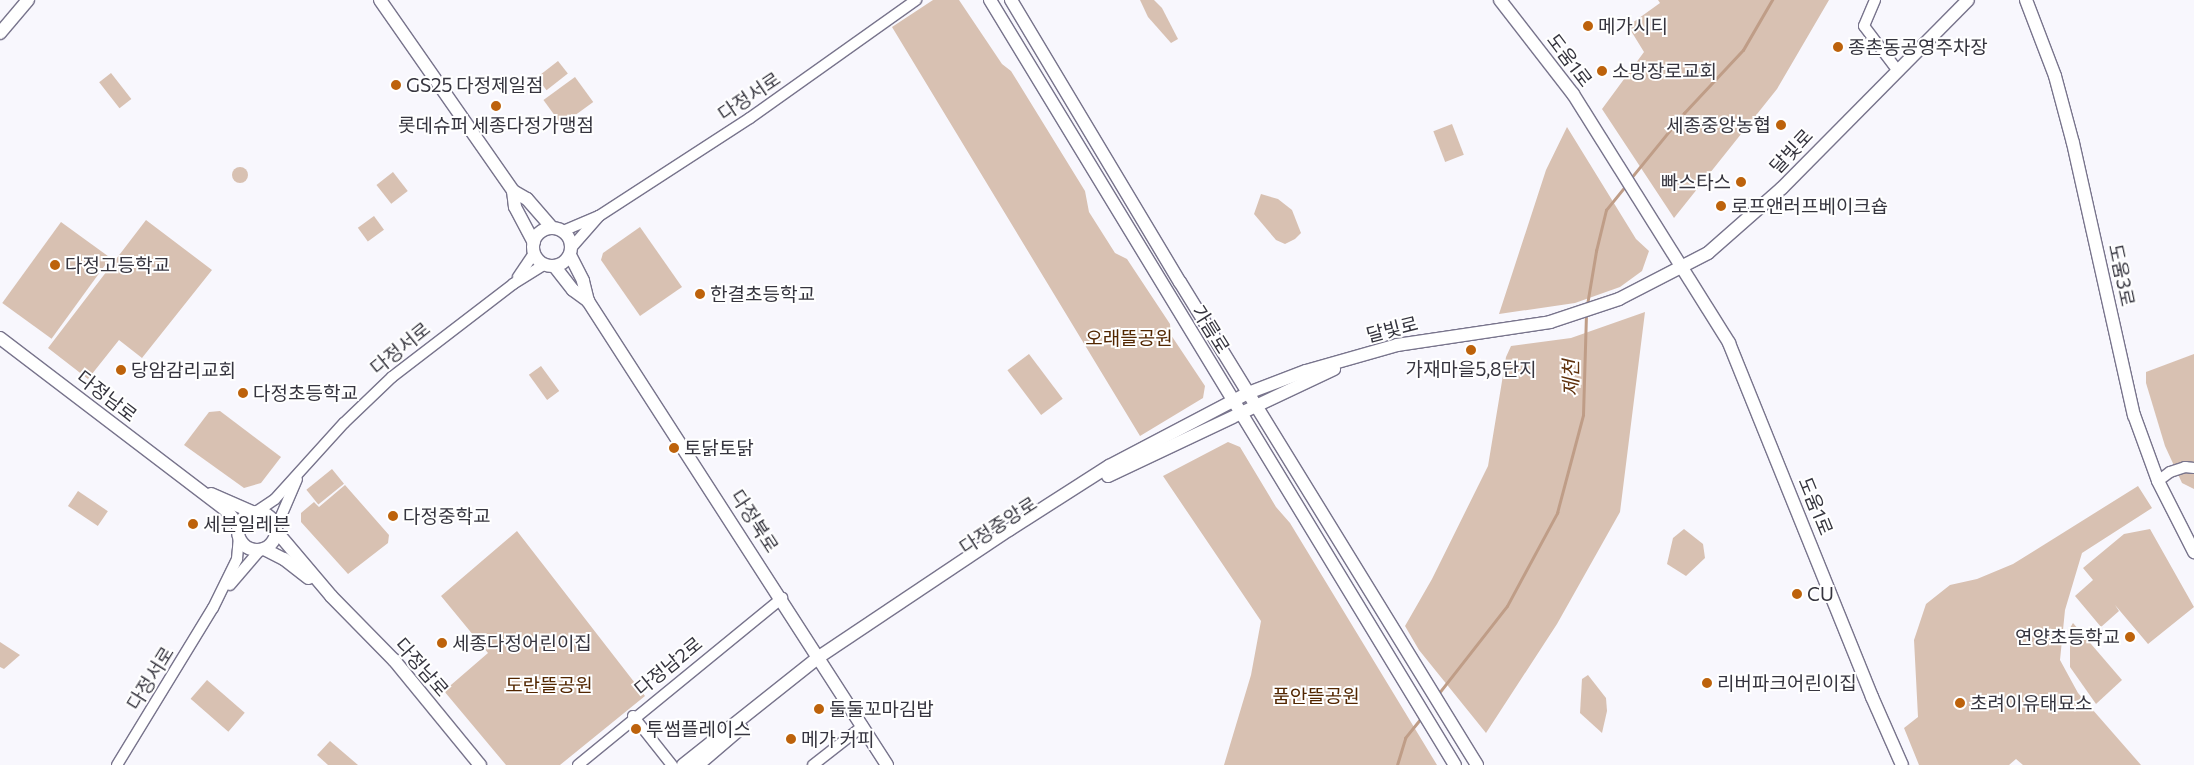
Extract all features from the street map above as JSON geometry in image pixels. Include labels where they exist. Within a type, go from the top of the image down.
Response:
[{"type":"street","points":[[0,33],[28,0]]},
{"type":"street","points":[[380,0],[513,191],[515,207],[534,247],[549,266],[573,290],[588,301]]},
{"type":"street","name":"다정서로","points":[[599,216],[750,118],[916,0]]},
{"type":"street","name":"가름로","points":[[990,0],[1455,765]]},
{"type":"street","name":"가름로","points":[[1011,0],[1248,394],[1411,655],[1477,765]]},
{"type":"street","name":"도움1로","points":[[1500,0],[1573,94],[1730,343],[1872,697],[1902,765]]},
{"type":"street","points":[[1876,0],[1864,26],[1898,71]]},
{"type":"street","name":"달빛로","points":[[1248,394],[1306,371],[1347,361],[1397,345],[1550,322],[1619,298],[1683,268],[1708,254],[1744,224],[1968,0]]},
{"type":"street","name":"도움3로","points":[[2026,0],[2060,95],[2132,406],[2158,480],[2194,552]]},
{"type":"street","points":[[513,191],[527,198],[557,229],[571,251],[583,281],[588,301]]},
{"type":"street","points":[[513,284],[534,247],[540,232],[557,229],[599,216]]},
{"type":"street","points":[[513,284],[549,266],[571,251],[599,216]]},
{"type":"street","name":"다정서로","points":[[254,512],[274,499],[381,386],[513,284]]},
{"type":"street","name":"다정북로","points":[[588,301],[822,660],[887,765]]},
{"type":"street","name":"다정남로","points":[[0,338],[190,484]]},
{"type":"street","name":"다정중앙로","points":[[698,765],[822,660],[1116,472],[1242,414],[1347,361]]},
{"type":"street","name":"다정중앙로","points":[[683,765],[822,660],[1109,466],[1248,394]]},
{"type":"street","points":[[2158,480],[2170,472],[2185,467],[2194,468]]},
{"type":"street","points":[[213,608],[244,564],[275,539],[276,530],[299,473]]},
{"type":"street","points":[[190,484],[254,512],[270,516],[276,530],[332,596]]},
{"type":"street","points":[[190,484],[228,512],[251,549],[262,549],[284,558],[332,596]]},
{"type":"street","points":[[213,608],[236,559],[239,532],[246,515],[254,512]]},
{"type":"street","name":"다정남로","points":[[332,596],[394,660],[480,765]]},
{"type":"street","name":"다정남2로","points":[[578,765],[634,716],[782,598]]},
{"type":"street","name":"다정서로","points":[[117,765],[213,608]]},
{"type":"street","points":[[634,716],[672,765]]},
{"type":"street","points":[[813,765],[863,726]]},
{"type":"green space","name":"오래뜰공원","points":[[933,0],[959,0],[1002,64],[1011,71],[1085,191],[1089,212],[1115,253],[1127,259],[1170,324],[1171,335],[1205,386],[1203,398],[1140,436],[892,27]]},
{"type":"green space","points":[[1140,0],[1154,0],[1162,8],[1178,39],[1171,43],[1148,17]]},
{"type":"green space","points":[[1658,0],[1829,0],[1777,89],[1674,218],[1602,109],[1644,52],[1628,26],[1660,3]]},
{"type":"green space","points":[[558,61],[568,74],[547,90],[537,78]]},
{"type":"green space","points":[[111,73],[131,99],[119,108],[99,82]]},
{"type":"green space","points":[[575,77],[593,102],[562,125],[543,100]]},
{"type":"green space","points":[[1452,124],[1464,155],[1445,162],[1433,131]]},
{"type":"green space","points":[[1567,127],[1636,239],[1649,251],[1642,271],[1620,287],[1575,303],[1499,314],[1546,170]]},
{"type":"green space","points":[[237,167],[243,167],[248,172],[246,181],[237,183],[232,178],[232,172]]},
{"type":"green space","points":[[393,172],[408,191],[391,204],[376,185]]},
{"type":"green space","points":[[1261,194],[1278,199],[1292,210],[1301,233],[1295,239],[1285,244],[1276,240],[1254,214]]},
{"type":"green space","points":[[374,216],[384,230],[368,242],[358,228]]},
{"type":"green space","points":[[146,220],[212,270],[142,358],[119,340],[88,379],[48,348]]},
{"type":"green space","points":[[61,222],[110,258],[52,339],[2,303]]},
{"type":"green space","points":[[640,227],[682,287],[640,316],[601,260],[603,253]]},
{"type":"green space","points":[[1645,312],[1620,512],[1557,624],[1486,733],[1419,650],[1405,626],[1432,579],[1488,466],[1506,357],[1511,346],[1571,338]]},
{"type":"green space","points":[[1029,354],[1063,399],[1041,415],[1007,370]]},
{"type":"green space","points":[[2194,354],[2194,489],[2182,483],[2165,446],[2146,383],[2146,372]]},
{"type":"green space","points":[[541,366],[559,391],[547,400],[529,375]]},
{"type":"green space","points":[[220,411],[281,457],[261,483],[244,488],[184,445],[209,412]]},
{"type":"green space","name":"품안뜰공원","points":[[1228,442],[1240,447],[1276,507],[1290,523],[1437,765],[1224,765],[1251,675],[1261,621],[1163,476]]},
{"type":"green space","points":[[332,469],[344,484],[318,505],[306,490]]},
{"type":"green space","points":[[345,485],[389,535],[388,543],[348,574],[301,522],[301,513],[314,502],[319,507]]},
{"type":"green space","points":[[2138,486],[2152,508],[2082,553],[2065,610],[2060,660],[2078,693],[2141,765],[2023,765],[2016,759],[2009,765],[1919,765],[1904,728],[1918,717],[1914,640],[1926,604],[1950,585],[1977,579],[2013,564]]},
{"type":"green space","points":[[78,491],[108,511],[98,526],[68,506]]},
{"type":"green space","points":[[1684,529],[1703,544],[1705,558],[1686,576],[1667,564],[1673,538]]},
{"type":"green space","points":[[2150,529],[2194,607],[2148,644],[2115,605],[2119,611],[2101,627],[2075,596],[2093,580],[2083,568],[2124,534]]},
{"type":"green space","name":"도란뜰공원","points":[[517,531],[645,696],[560,765],[506,765],[444,691],[488,653],[441,596]]},
{"type":"green space","points":[[2073,623],[2122,680],[2096,704],[2070,667],[2070,628]]},
{"type":"green space","points":[[0,642],[20,655],[4,669],[0,667]]},
{"type":"green space","points":[[1588,675],[1606,698],[1607,711],[1602,733],[1580,713],[1582,679]]},
{"type":"green space","points":[[207,680],[245,713],[228,732],[191,699]]},
{"type":"green space","points":[[330,741],[358,765],[328,765],[317,755]]},
{"type":"waterway","name":"제천","points":[[1631,178],[1684,113],[1743,50],[1772,0]]},
{"type":"waterway","name":"제천","points":[[1587,305],[1596,251],[1606,210],[1626,185]]},
{"type":"waterway","name":"제천","points":[[1439,693],[1507,606],[1557,513],[1583,415],[1586,313]]},
{"type":"waterway","name":"제천","points":[[1397,765],[1405,738],[1421,718]]},
{"type":"place","name":"메가시티","points":[[1588,26]]},
{"type":"place","name":"종촌동공영주차장","points":[[1838,47]]},
{"type":"place","name":"소망장로교회","points":[[1602,71]]},
{"type":"place","name":"GS25 다정제일점","points":[[396,85]]},
{"type":"place","name":"롯데슈퍼 세종다정가맹점","points":[[496,106]]},
{"type":"place","name":"세종중앙농협","points":[[1781,125]]},
{"type":"place","name":"빠스타스","points":[[1741,182]]},
{"type":"place","name":"로프앤러프베이크숍","points":[[1721,206]]},
{"type":"place","name":"다정고등학교","points":[[55,265]]},
{"type":"place","name":"한결초등학교","points":[[700,294]]},
{"type":"place","name":"가재마을5,8단지","points":[[1471,350]]},
{"type":"place","name":"당암감리교회","points":[[121,370]]},
{"type":"place","name":"다정초등학교","points":[[243,393]]},
{"type":"place","name":"토닭토닭","points":[[674,448]]},
{"type":"place","name":"다정중학교","points":[[393,516]]},
{"type":"place","name":"세븐일레븐","points":[[193,524]]},
{"type":"place","name":"CU","points":[[1797,594]]},
{"type":"place","name":"연양초등학교","points":[[2130,637]]},
{"type":"place","name":"세종다정어린이집","points":[[442,643]]},
{"type":"place","name":"리버파크어린이집","points":[[1707,683]]},
{"type":"place","name":"초려이유태묘소","points":[[1960,703]]},
{"type":"place","name":"둘둘꼬마김밥","points":[[819,709]]},
{"type":"place","name":"투썸플레이스","points":[[636,729]]},
{"type":"place","name":"메가 커피","points":[[791,739]]}]
